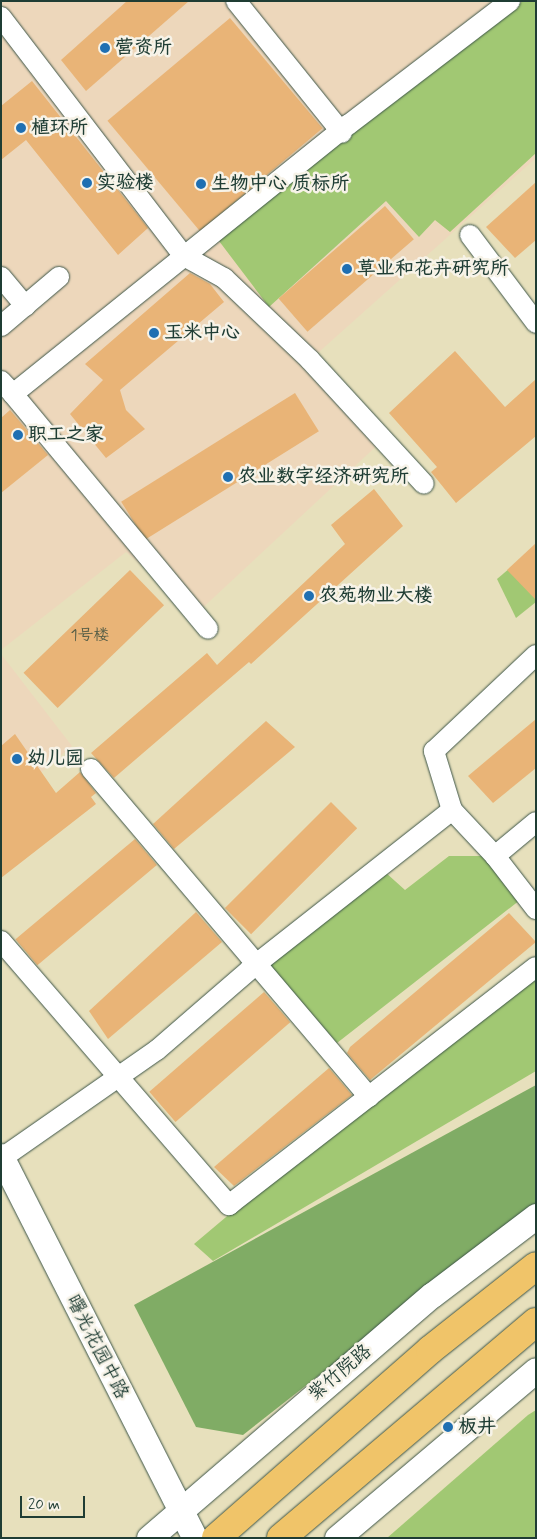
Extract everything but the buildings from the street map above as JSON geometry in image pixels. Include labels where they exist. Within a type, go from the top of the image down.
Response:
[{"type":"main road","points":[[216,1538],[430,1350],[536,1266]]},
{"type":"main road","points":[[280,1538],[536,1322]]},
{"type":"street","points":[[236,1],[342,133]]},
{"type":"street","points":[[208,629],[7,388],[184,256],[510,1]]},
{"type":"street","points":[[1,17],[184,256],[224,278],[310,360],[424,484]]},
{"type":"street","points":[[470,235],[536,323]]},
{"type":"street","points":[[1,326],[59,277]]},
{"type":"street","points":[[1,278],[25,306]]},
{"type":"street","points":[[536,655],[434,751],[452,810],[495,856],[536,908]]},
{"type":"street","points":[[91,769],[369,1097]]},
{"type":"street","points":[[2,1157],[157,1050],[256,965],[452,810]]},
{"type":"street","points":[[495,856],[536,822]]},
{"type":"street","points":[[1,941],[228,1205],[536,967]]},
{"type":"street","name":"曙光花园中路","points":[[2,1157],[179,1510],[195,1538]]},
{"type":"street","name":"紫竹院路","points":[[149,1538],[179,1510],[432,1295],[536,1216]]},
{"type":"street","points":[[337,1538],[536,1370]]},
{"type":"shaded area","points":[[1,1],[536,1],[536,158],[310,360],[383,440],[196,614],[126,552],[1,650]]},
{"type":"shaded area","points":[[1,654],[72,746],[1,807]]},
{"type":"green space","points":[[523,1],[536,1],[536,153],[450,232],[435,220],[419,237],[386,201],[269,307],[216,237]]},
{"type":"green space","points":[[536,546],[536,602],[516,618],[497,579]]},
{"type":"green space","points":[[449,856],[482,856],[520,900],[337,1043],[270,965],[385,872],[405,890]]},
{"type":"green space","points":[[536,979],[536,1071],[213,1261],[194,1244],[264,1185]]},
{"type":"green space","points":[[536,1085],[536,1205],[243,1435],[196,1427],[134,1305]]},
{"type":"green space","points":[[536,1410],[536,1538],[387,1538],[528,1415]]},
{"type":"place","name":"营资所","points":[[105,48]]},
{"type":"place","name":"植环所","points":[[21,128]]},
{"type":"place","name":"实验楼","points":[[87,183]]},
{"type":"place","name":"生物中心 质标所","points":[[201,184]]},
{"type":"place","name":"草业和花卉研究所","points":[[347,269]]},
{"type":"place","name":"玉米中心","points":[[154,333]]},
{"type":"place","name":"职工之家","points":[[18,435]]},
{"type":"place","name":"农业数字经济研究所","points":[[228,477]]},
{"type":"place","name":"农苑物业大楼","points":[[309,596]]},
{"type":"place","name":"幼儿园","points":[[17,759]]},
{"type":"place","name":"板井","points":[[448,1427]]}]
